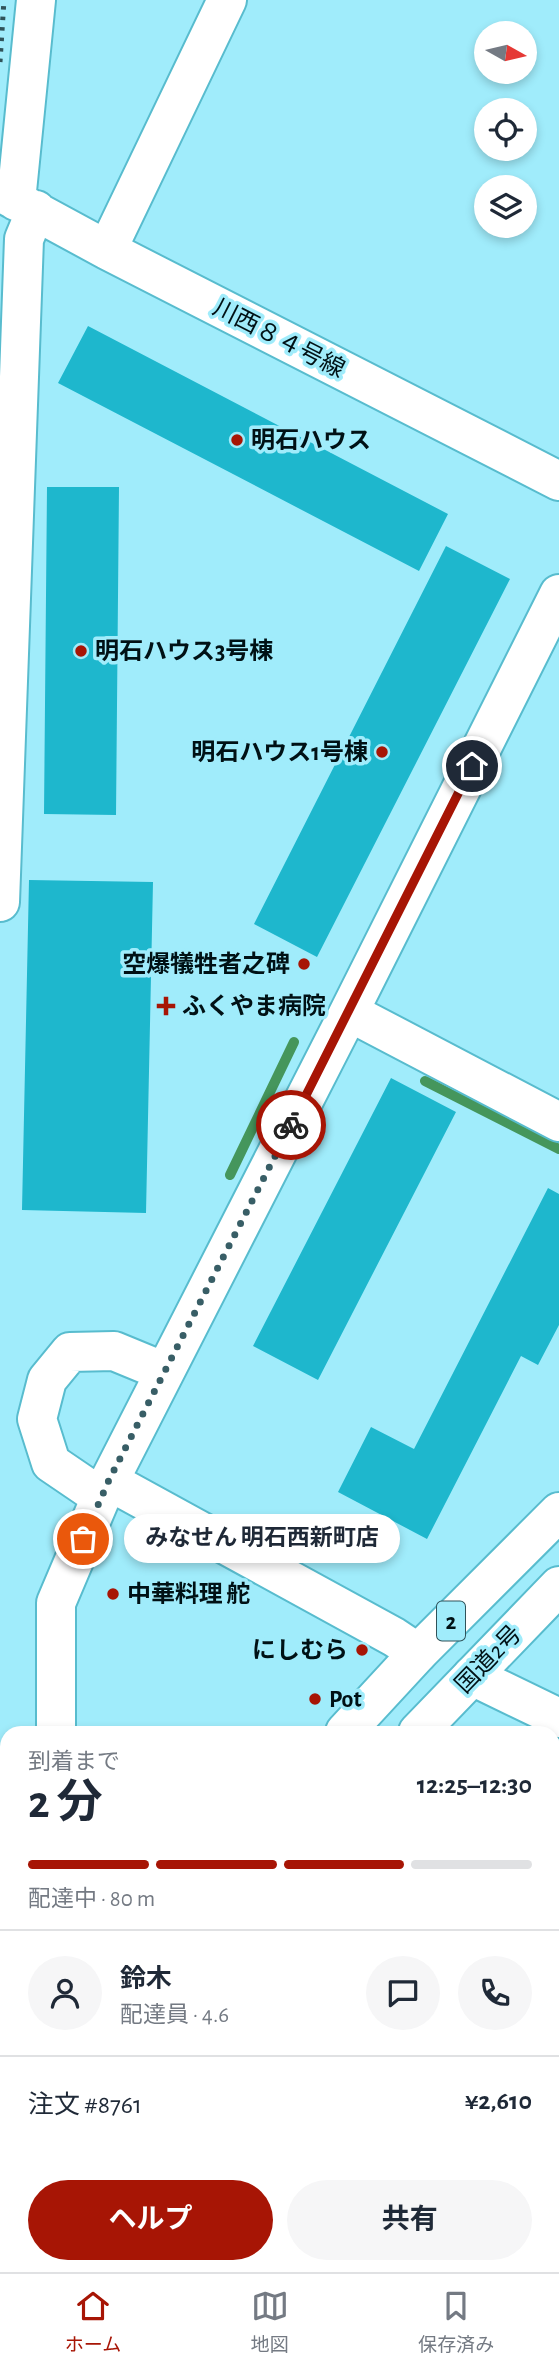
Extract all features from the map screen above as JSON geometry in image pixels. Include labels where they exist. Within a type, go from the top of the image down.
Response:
[{"type":"main road","points":[[0,902],[24,239],[18,201],[36,0]]},
{"type":"main road","points":[[107,250],[227,0]]},
{"type":"main road","name":"川西８４号線","points":[[18,201],[107,250],[559,481]]},
{"type":"main road","points":[[56,1726],[56,1603],[105,1489],[559,594]]},
{"type":"main road","points":[[349,1012],[559,1122]]},
{"type":"main road","points":[[165,1371],[114,1352],[70,1352],[47,1380],[37,1419],[51,1463],[394,1637],[418,1653]]},
{"type":"main road","name":"2","points":[[351,1726],[418,1653],[559,1512]]},
{"type":"main road","name":"国道2号","points":[[424,1726],[559,1586]]},
{"type":"main road","points":[[472,1676],[559,1718]]},
{"type":"building","name":"明石ハウス","points":[[88,326],[448,514],[419,571],[58,383]]},
{"type":"building","name":"明石ハウス3号棟","points":[[47,487],[119,487],[116,815],[44,814]]},
{"type":"building","name":"明石ハウス1号棟","points":[[446,546],[510,579],[317,957],[254,924]]},
{"type":"building","points":[[29,880],[153,882],[146,1213],[22,1210]]},
{"type":"building","points":[[391,1078],[456,1112],[318,1380],[253,1346]]},
{"type":"building","points":[[548,1188],[559,1194],[559,1325],[538,1365],[521,1356],[427,1539],[338,1492],[371,1427],[414,1449]]},
{"type":"waterway","points":[[230,1175],[294,1042]]},
{"type":"waterway","points":[[425,1081],[559,1149]]},
{"type":"railway","points":[[0,62],[4,0]]},
{"type":"way so far","points":[[83,1539],[109,1480],[291,1125]]},
{"type":"place","name":"明石ハウス","points":[[237,440]]},
{"type":"place","name":"明石ハウス3号棟","points":[[81,651]]},
{"type":"place","name":"明石ハウス1号棟","points":[[382,752]]},
{"type":"place","name":"空爆犠牲者之碑","points":[[304,964]]},
{"type":"place","name":"ふくやま病院","points":[[166,1006]]},
{"type":"place","name":"みなせん 明石西新町店","points":[[83,1539]]},
{"type":"place","name":"中華料理 舵","points":[[113,1594]]},
{"type":"place","name":"にしむら","points":[[362,1650]]},
{"type":"place","name":"Pot","points":[[315,1699]]},
{"type":"route","points":[[291,1125],[472,766]]}]
